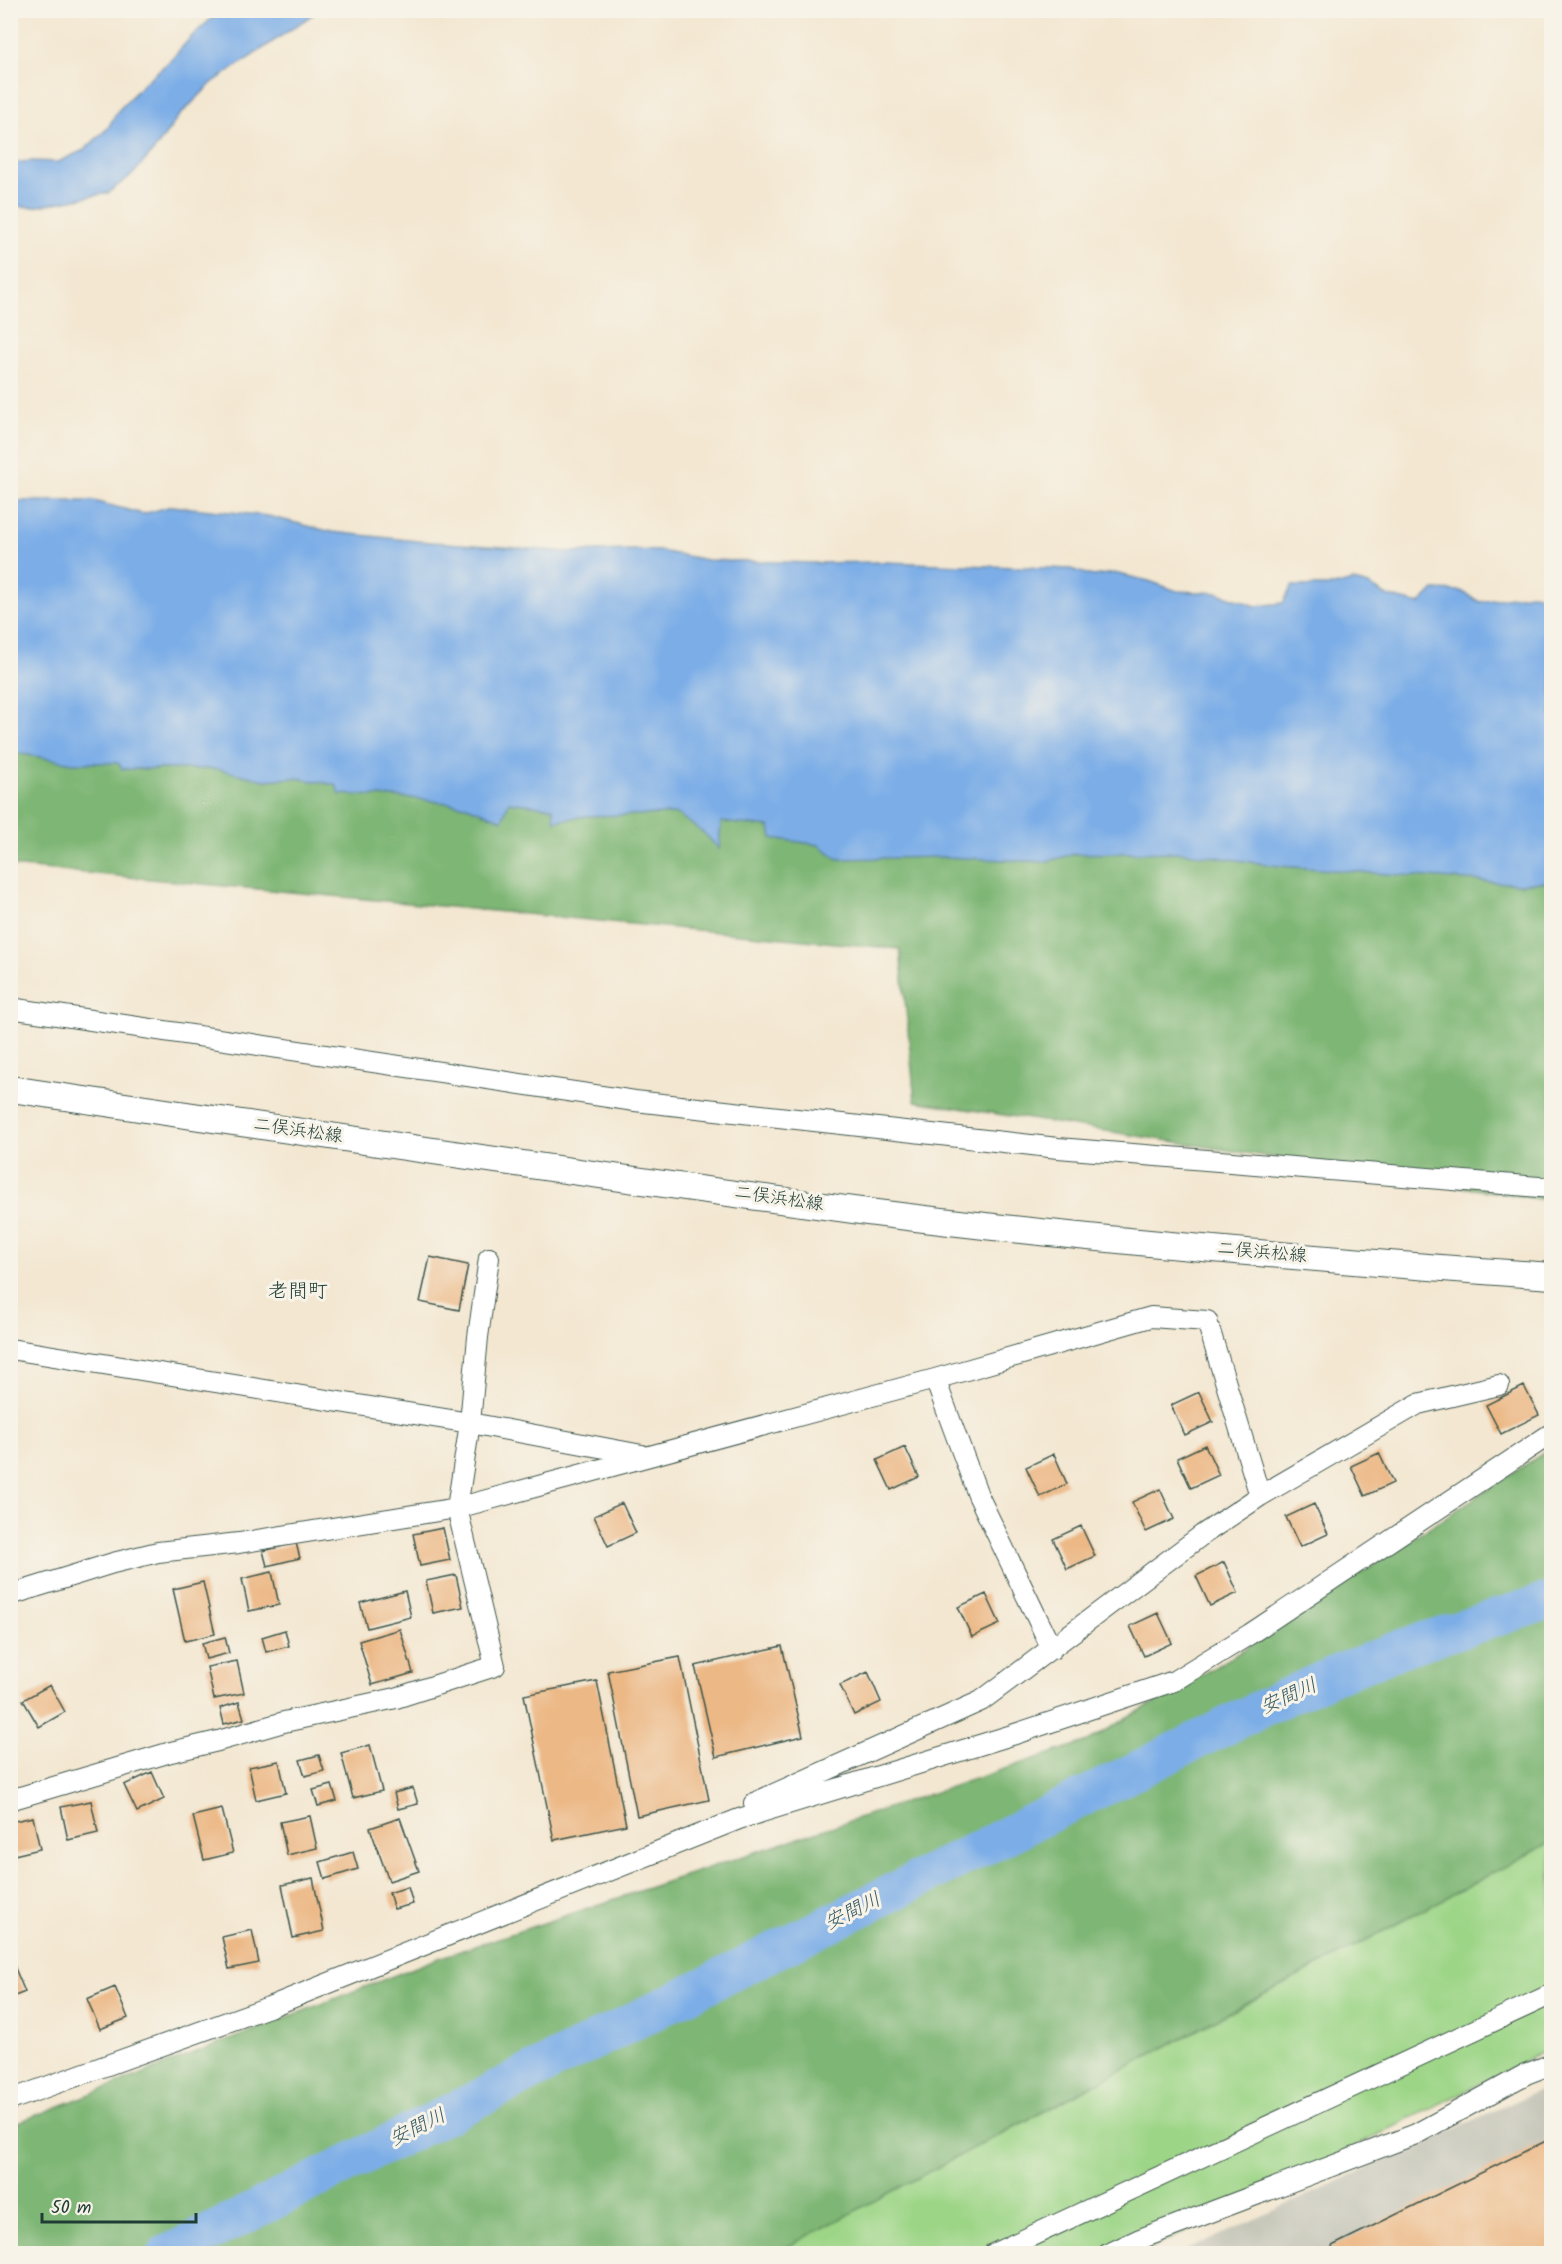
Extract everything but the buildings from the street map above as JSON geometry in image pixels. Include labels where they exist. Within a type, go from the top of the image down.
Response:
[{"type":"main road","name":"二俣浜松線","points":[[10,1089],[870,1212],[1101,1238],[1345,1261],[1551,1276]]},
{"type":"street","points":[[10,1008],[635,1101],[1058,1148],[1551,1188]]},
{"type":"street","points":[[10,1800],[160,1755],[218,1742],[284,1722],[396,1698],[495,1666],[457,1508],[470,1423],[478,1336],[489,1258]]},
{"type":"street","points":[[10,1595],[113,1563],[158,1552],[239,1543],[457,1508],[935,1379],[1151,1317],[1206,1321],[1260,1496]]},
{"type":"street","points":[[10,1349],[470,1423],[648,1456]]},
{"type":"street","points":[[935,1379],[978,1495],[1052,1649]]},
{"type":"street","points":[[697,1835],[725,1816],[981,1701],[1202,1535],[1260,1496],[1418,1404],[1499,1385]]},
{"type":"street","points":[[10,2100],[268,2007],[739,1819],[1012,1735],[1174,1681],[1250,1634],[1551,1433]]},
{"type":"street","points":[[993,2253],[1551,1994]]},
{"type":"street","points":[[1108,2253],[1416,2134],[1526,2074],[1551,2064]]},
{"type":"shaded area","points":[[1551,2085],[1551,2253],[1180,2253]]},
{"type":"green space","points":[[10,726],[1551,878],[1551,1201],[915,1101],[900,949],[11,866]]},
{"type":"green space","points":[[1551,1448],[1551,1842],[776,2253],[11,2254],[11,2125],[439,1958],[1088,1741],[1232,1657]]},
{"type":"green space","points":[[1551,1842],[1551,2048],[1142,2253],[738,2254],[996,2137]]},
{"type":"water","points":[[220,11],[318,11],[212,83],[178,117],[156,148],[133,174],[108,193],[34,207],[11,206],[11,163],[58,162],[84,150],[108,128],[117,112],[144,83],[171,60],[191,37]]},
{"type":"water","points":[[11,501],[94,501],[143,514],[172,506],[268,516],[332,532],[417,541],[572,552],[660,551],[707,560],[811,563],[885,562],[1071,569],[1093,576],[1114,573],[1149,581],[1177,591],[1218,593],[1256,606],[1283,603],[1292,586],[1334,586],[1353,581],[1369,585],[1387,596],[1420,604],[1434,590],[1461,591],[1480,602],[1530,594],[1552,596],[1551,881],[1520,884],[1279,866],[1180,852],[1074,854],[1044,862],[944,857],[838,859],[819,845],[772,838],[770,827],[721,822],[719,849],[704,833],[677,814],[587,816],[555,821],[553,808],[509,802],[502,820],[467,806],[411,798],[339,794],[336,785],[296,778],[264,780],[217,769],[122,769],[118,763],[73,763],[11,752]]},
{"type":"waterway","name":"安間川","points":[[167,2254],[1266,1706],[1334,1675],[1408,1646],[1552,1600]]},
{"type":"district","name":"老間町","points":[[298,1292]]}]
